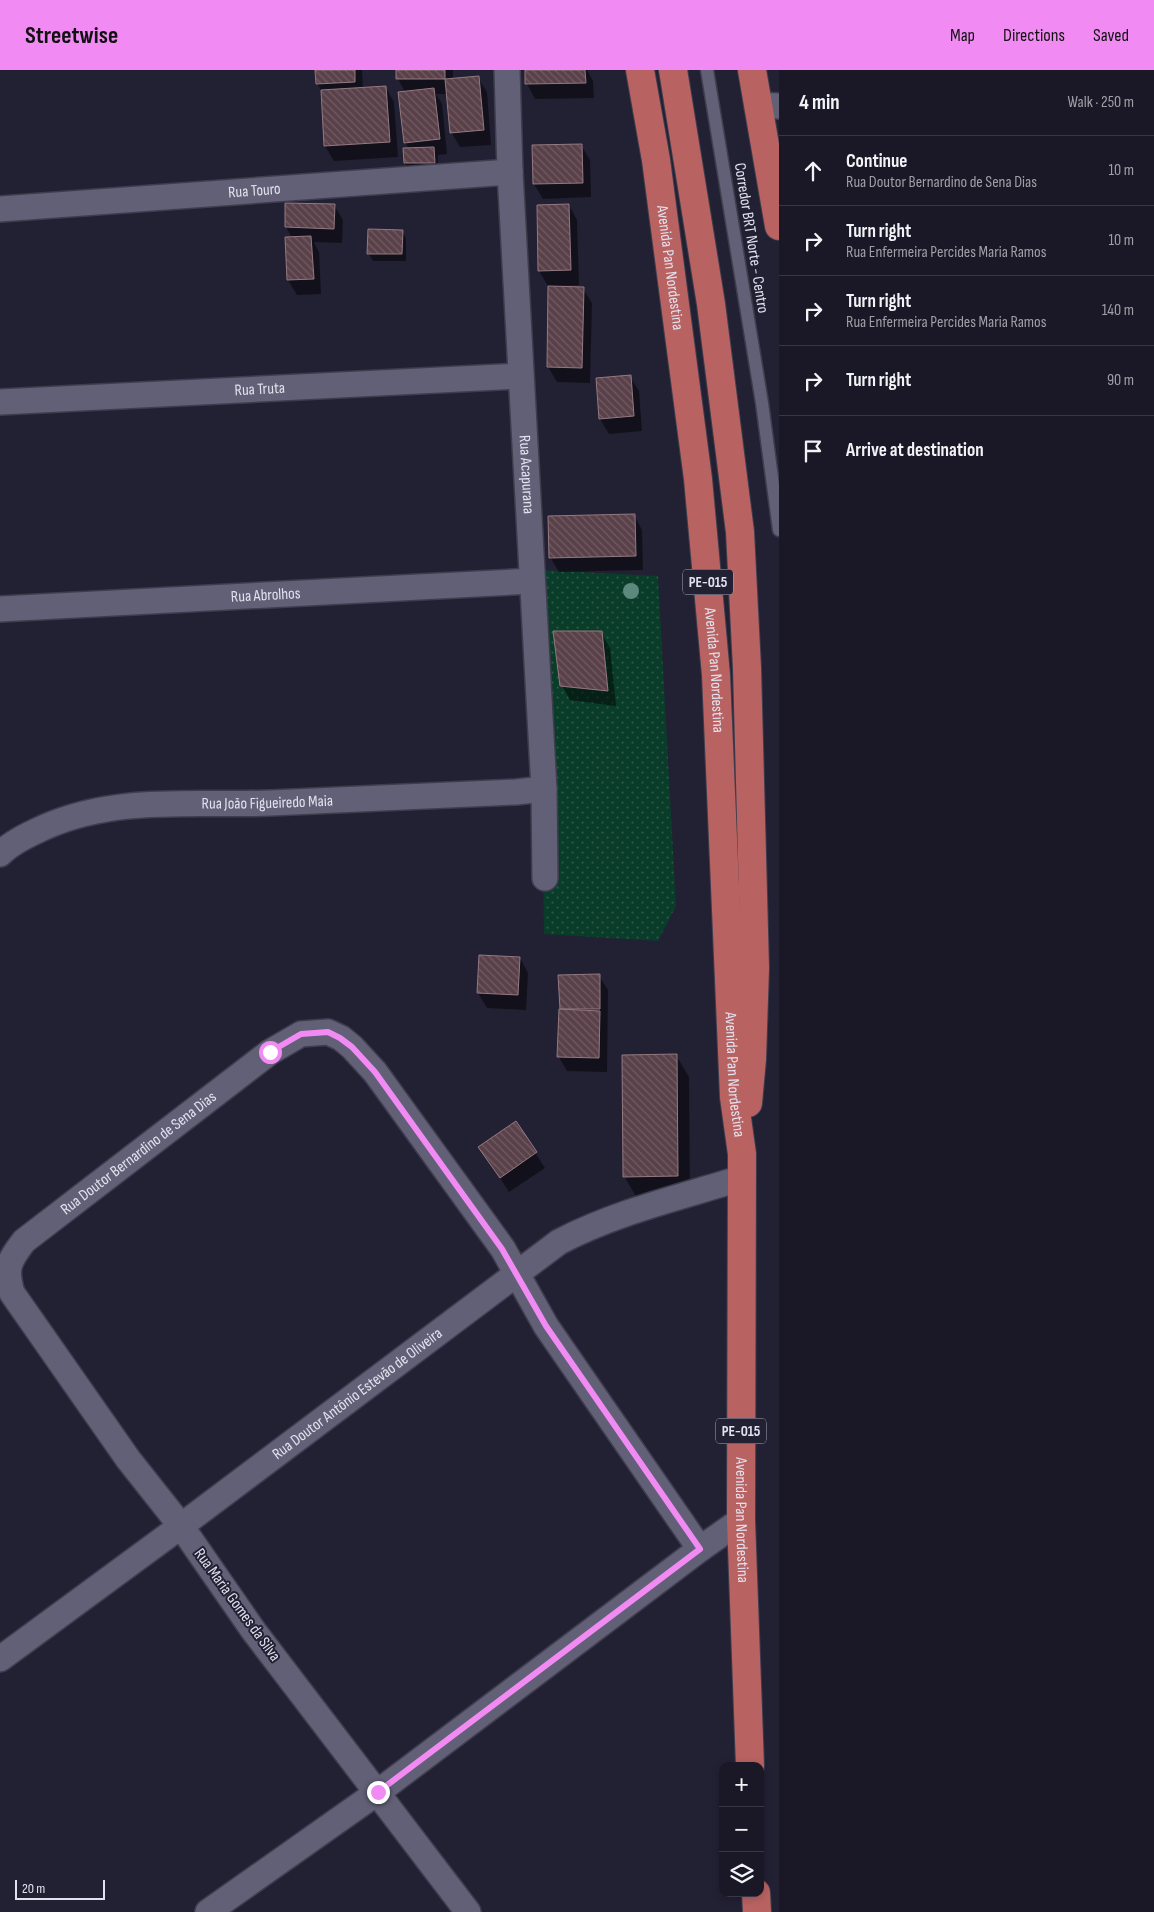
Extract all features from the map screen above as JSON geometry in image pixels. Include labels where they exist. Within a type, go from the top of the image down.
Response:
[{"type":"highway","name":"Avenida Pan Nordestina","points":[[640,70],[657,170],[699,489],[716,675],[734,1097],[742,1166]]},
{"type":"highway","name":"Avenida Pan Nordestina","points":[[673,70],[711,304],[738,513],[747,668],[755,968],[752,1059],[742,1166],[741,1520],[750,1762]]},
{"type":"highway","points":[[752,70],[768,105],[779,226]]},
{"type":"highway","points":[[756,1897],[757,1912]]},
{"type":"street","name":"Rua Acapurana","points":[[507,70],[520,376],[544,789],[545,878]]},
{"type":"street","name":"Rua Touro","points":[[0,209],[510,172]]},
{"type":"street","name":"Rua Truta","points":[[0,402],[520,376]]},
{"type":"street","name":"Rua Abrolhos","points":[[0,609],[532,581]]},
{"type":"street","name":"Rua João Figueiredo Maia","points":[[0,854],[30,833],[67,817],[108,808],[152,803],[267,803],[516,792],[544,789]]},
{"type":"street","name":"Rua Doutor Bernardino de Sena Dias","points":[[12,1293],[7,1276],[8,1266],[11,1257],[24,1241],[270,1052],[301,1034],[328,1032],[352,1047],[375,1072],[502,1249],[517,1275]]},
{"type":"street","name":"Rua Doutor Antônio Estevão de Oliveira","points":[[0,1659],[181,1526],[559,1242],[581,1231],[639,1210],[742,1166]]},
{"type":"street","points":[[517,1275],[546,1326],[700,1549]]},
{"type":"street","name":"Rua Maria Gomes da Silva","points":[[12,1293],[128,1459],[181,1526],[253,1630],[468,1912]]},
{"type":"street","points":[[208,1912],[378,1792],[741,1520]]},
{"type":"lane","name":"Corredor BRT Norte - Centro","points":[[707,70],[762,403],[779,530]]},
{"type":"green space","points":[[540,570],[658,576],[676,906],[658,941],[544,934]]},
{"type":"building","points":[[315,70],[355,70],[355,82],[316,84]]},
{"type":"building","points":[[396,70],[445,70],[445,79],[396,79]]},
{"type":"building","points":[[525,70],[585,70],[586,83],[525,84]]},
{"type":"building","points":[[479,76],[484,130],[450,133],[445,79]]},
{"type":"building","points":[[386,86],[390,142],[324,146],[321,90]]},
{"type":"building","points":[[434,88],[440,139],[404,143],[398,92]]},
{"type":"building","points":[[582,144],[583,183],[533,184],[532,145]]},
{"type":"building","points":[[434,147],[435,163],[404,163],[403,148]]},
{"type":"building","points":[[285,203],[335,204],[334,229],[285,227]]},
{"type":"building","points":[[569,204],[571,270],[538,271],[537,205]]},
{"type":"building","points":[[368,229],[403,230],[402,254],[367,254]]},
{"type":"building","points":[[311,236],[314,279],[287,280],[285,237]]},
{"type":"building","points":[[548,286],[584,287],[582,368],[547,367]]},
{"type":"building","points":[[631,375],[634,416],[599,419],[596,378]]},
{"type":"building","points":[[635,514],[636,556],[549,558],[548,516]]},
{"type":"building","points":[[553,631],[602,631],[608,691],[560,686]]},
{"type":"building","points":[[479,955],[520,957],[518,995],[477,993]]},
{"type":"building","points":[[600,974],[600,1009],[560,1009],[558,975]]},
{"type":"building","points":[[559,1009],[600,1011],[599,1058],[557,1057]]},
{"type":"building","points":[[677,1054],[678,1176],[623,1177],[622,1055]]},
{"type":"building","points":[[516,1121],[537,1152],[500,1178],[478,1147]]},
{"type":"route","points":[[270,1052],[301,1034],[328,1032],[352,1047],[375,1072],[502,1249],[546,1326],[700,1549],[378,1792]]}]
